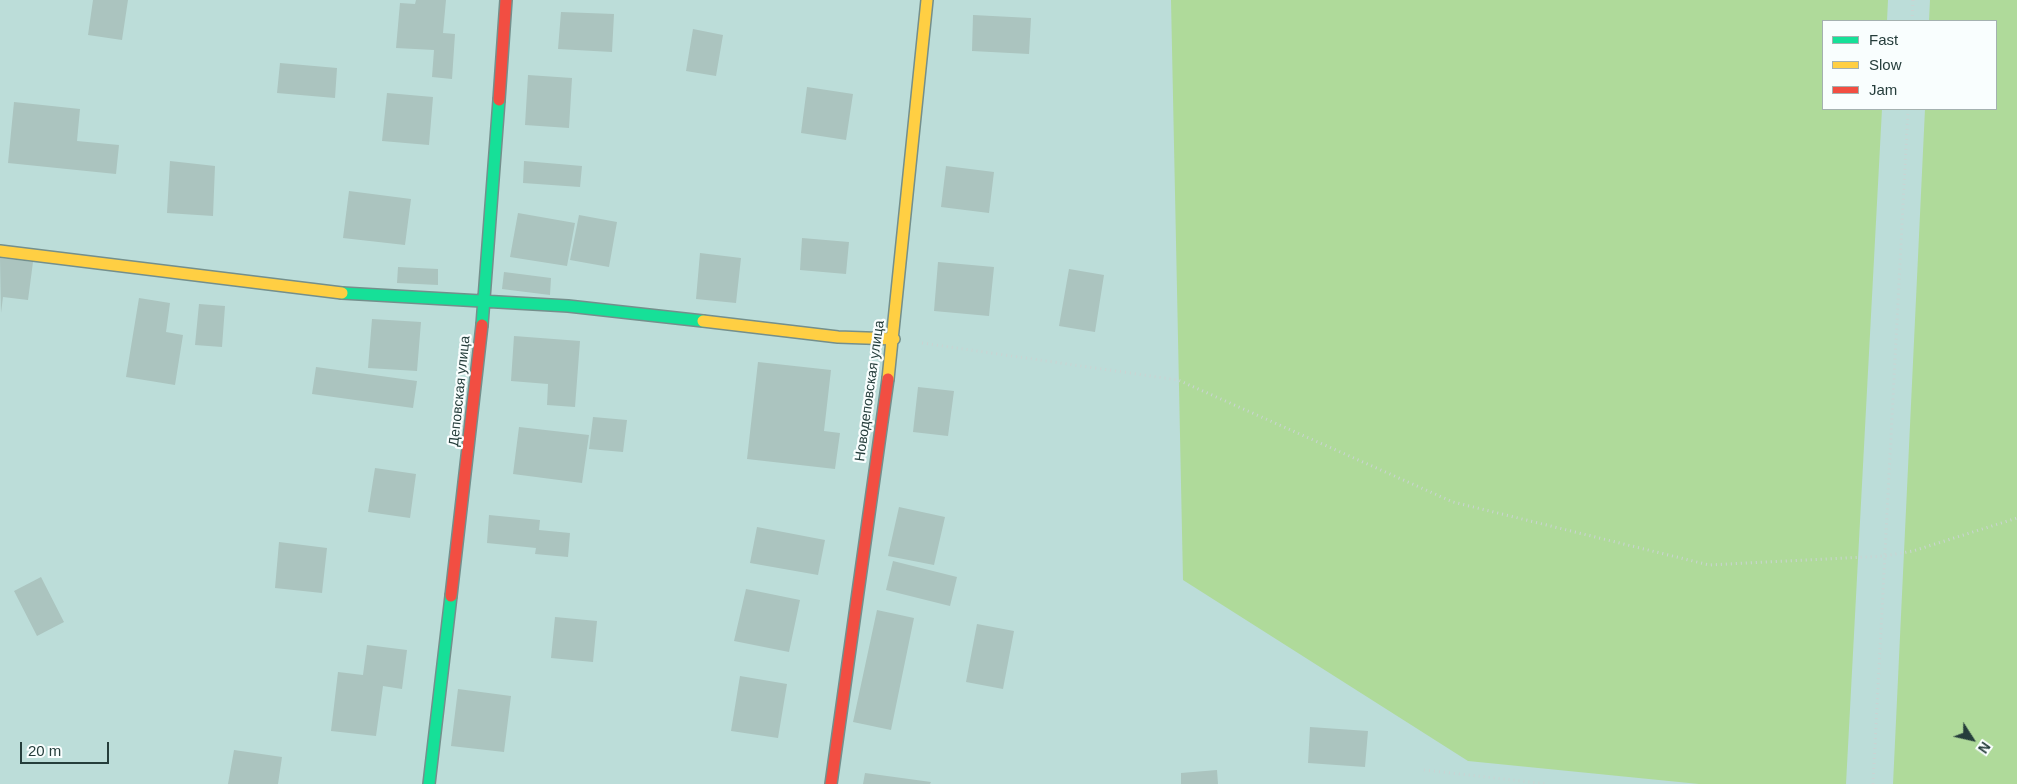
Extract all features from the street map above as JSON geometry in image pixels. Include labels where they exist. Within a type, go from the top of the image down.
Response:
[{"type":"street","name":"Деповская улица","points":[[429,784],[484,300],[506,0]]},
{"type":"street","name":"Новодеповская улица","points":[[830,784],[894,339],[900,255],[927,0]]},
{"type":"street","points":[[0,251],[317,291],[568,306],[838,336],[894,339]]},
{"type":"path","points":[[1912,20],[1913,0]]},
{"type":"path","points":[[1873,784],[1908,110]]},
{"type":"path","points":[[894,339],[1178,380],[1453,502],[1709,565],[1884,556],[1913,551],[2017,518]]},
{"type":"path","points":[[1424,770],[1548,784]]},
{"type":"green space","points":[[1171,0],[1888,0],[1887,20],[1822,20],[1822,110],[1882,110],[1846,784],[1699,784],[1468,761],[1183,580]]},
{"type":"green space","points":[[1930,0],[2017,0],[2017,784],[1893,784],[1925,110],[1997,110],[1997,20],[1929,20]]},
{"type":"building","points":[[93,0],[128,0],[122,40],[88,35]]},
{"type":"building","points":[[416,0],[446,0],[443,33],[455,34],[452,79],[432,77],[434,50],[396,48],[400,3],[415,4]]},
{"type":"building","points":[[561,12],[614,14],[612,52],[558,49]]},
{"type":"building","points":[[973,15],[1031,18],[1029,54],[972,51]]},
{"type":"building","points":[[693,29],[723,35],[716,76],[686,71]]},
{"type":"building","points":[[280,63],[337,68],[335,98],[277,93]]},
{"type":"building","points":[[528,75],[572,78],[569,128],[525,125]]},
{"type":"building","points":[[807,87],[853,94],[846,140],[801,133]]},
{"type":"building","points":[[387,93],[433,97],[429,145],[382,141]]},
{"type":"building","points":[[14,102],[80,109],[77,141],[119,145],[116,174],[8,163]]},
{"type":"building","points":[[170,161],[215,166],[213,216],[167,213]]},
{"type":"building","points":[[524,161],[582,166],[580,187],[523,183]]},
{"type":"building","points":[[946,166],[994,172],[989,213],[941,207]]},
{"type":"building","points":[[349,191],[411,199],[405,245],[343,238]]},
{"type":"building","points":[[518,213],[575,223],[567,266],[510,257]]},
{"type":"building","points":[[579,215],[617,222],[609,267],[570,260]]},
{"type":"building","points":[[802,238],[849,242],[846,274],[800,270]]},
{"type":"building","points":[[700,253],[741,258],[736,303],[696,299]]},
{"type":"building","points":[[0,258],[33,262],[28,300],[3,297],[1,313]]},
{"type":"building","points":[[938,262],[994,267],[989,316],[934,311]]},
{"type":"building","points":[[398,267],[438,269],[438,285],[397,283]]},
{"type":"building","points":[[1069,269],[1104,275],[1095,332],[1059,326]]},
{"type":"building","points":[[504,272],[551,278],[550,295],[502,289]]},
{"type":"building","points":[[139,298],[170,303],[166,332],[183,335],[175,385],[126,377]]},
{"type":"building","points":[[199,304],[225,306],[222,347],[195,345]]},
{"type":"building","points":[[372,319],[421,322],[417,371],[368,368]]},
{"type":"building","points":[[514,336],[580,341],[575,407],[547,405],[548,384],[511,381]]},
{"type":"building","points":[[758,362],[831,370],[824,431],[840,433],[835,469],[747,459]]},
{"type":"building","points":[[316,367],[417,381],[413,408],[312,394]]},
{"type":"building","points":[[918,387],[954,391],[948,436],[913,432]]},
{"type":"building","points":[[593,417],[627,420],[623,452],[589,449]]},
{"type":"building","points":[[519,427],[589,435],[582,483],[513,474]]},
{"type":"building","points":[[375,468],[416,474],[410,518],[368,512]]},
{"type":"building","points":[[899,507],[945,517],[934,565],[888,556]]},
{"type":"building","points":[[489,515],[540,520],[539,530],[570,533],[568,557],[535,554],[536,548],[487,543]]},
{"type":"building","points":[[757,527],[825,540],[818,575],[750,563]]},
{"type":"building","points":[[279,542],[327,548],[322,593],[275,588]]},
{"type":"building","points":[[893,561],[957,577],[950,606],[886,590]]},
{"type":"building","points":[[41,577],[64,622],[37,636],[14,591]]},
{"type":"building","points":[[746,589],[800,600],[789,652],[734,641]]},
{"type":"building","points":[[877,610],[914,618],[891,730],[853,722]]},
{"type":"building","points":[[555,617],[597,621],[593,662],[551,658]]},
{"type":"building","points":[[977,624],[1014,631],[1003,689],[966,682]]},
{"type":"building","points":[[367,645],[407,650],[402,689],[383,686],[376,736],[331,731],[338,672],[363,675]]},
{"type":"building","points":[[740,676],[787,684],[778,738],[731,731]]},
{"type":"building","points":[[458,689],[511,696],[504,752],[451,746]]},
{"type":"building","points":[[1310,727],[1368,731],[1365,767],[1308,763]]},
{"type":"building","points":[[234,750],[282,757],[278,784],[228,784]]},
{"type":"building","points":[[1217,770],[1218,784],[1181,784],[1181,773]]},
{"type":"building","points":[[865,773],[931,782],[930,784],[863,784]]},
{"type":"traffic: fast","points":[[482,325],[499,100]]},
{"type":"traffic: fast","points":[[342,293],[568,306],[703,321]]},
{"type":"traffic: fast","points":[[429,784],[451,596]]},
{"type":"traffic: slow","points":[[888,379],[927,0]]},
{"type":"traffic: slow","points":[[0,251],[342,293]]},
{"type":"traffic: slow","points":[[703,321],[838,337],[894,339]]},
{"type":"traffic: jam","points":[[499,100],[506,0]]},
{"type":"traffic: jam","points":[[451,596],[482,325]]},
{"type":"traffic: jam","points":[[831,784],[888,379]]}]
